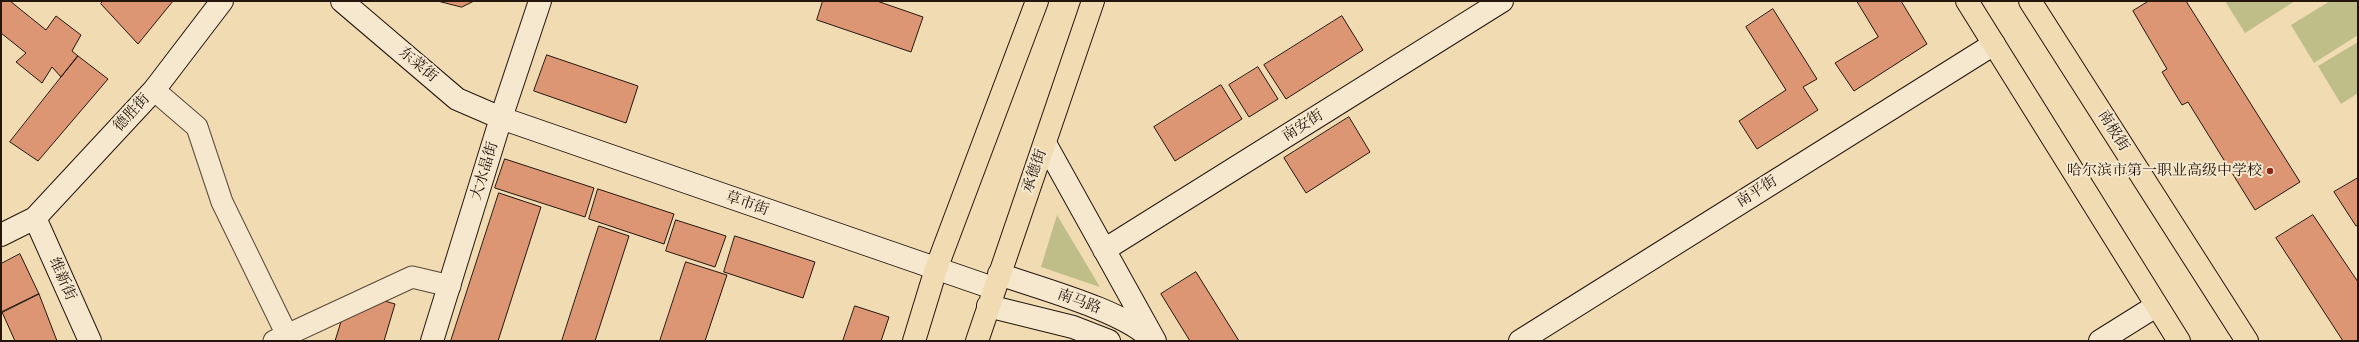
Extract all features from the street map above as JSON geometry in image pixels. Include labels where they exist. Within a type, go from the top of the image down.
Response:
[{"type":"main road","points":[[1007,84],[1029,1]]},
{"type":"main road","points":[[914,341],[936,269],[1037,1]]},
{"type":"main road","name":"承德街","points":[[977,341],[1092,1]]},
{"type":"main road","points":[[1967,1],[2179,341]]},
{"type":"main road","name":"南极街","points":[[2030,1],[2247,341]]},
{"type":"street","name":"德胜街","points":[[1,235],[34,218],[154,90],[222,1]]},
{"type":"street","name":"东菜街","points":[[342,1],[457,98],[501,118]]},
{"type":"street","name":"大水晶街","points":[[432,341],[501,118],[540,1]]},
{"type":"street","name":"南安街","points":[[1104,250],[1502,1]]},
{"type":"street","name":"南平街","points":[[1520,341],[1994,44]]},
{"type":"street","points":[[154,90],[198,127],[222,202],[280,338],[412,277],[450,286]]},
{"type":"street","name":"草市街","points":[[501,118],[994,289]]},
{"type":"street","points":[[1045,143],[1154,341]]},
{"type":"street","name":"维新街","points":[[34,218],[90,341]]},
{"type":"street","name":"南马路","points":[[994,289],[1109,341]]},
{"type":"street","name":"南马路","points":[[994,289],[1104,311],[1134,325],[1154,341]]},
{"type":"street","points":[[2100,341],[2156,306]]},
{"type":"shaded area","points":[[2225,1],[2295,1],[2245,33]]},
{"type":"shaded area","points":[[2330,1],[2358,1],[2358,35],[2314,63],[2291,25]]},
{"type":"shaded area","points":[[2358,42],[2358,93],[2341,104],[2318,66]]},
{"type":"shaded area","points":[[1057,215],[1100,287],[1041,267]]},
{"type":"building","points":[[1,1],[10,1],[46,30],[56,16],[81,35],[72,51],[78,56],[61,77],[52,67],[42,83],[16,62],[26,53],[1,33]]},
{"type":"building","points":[[103,1],[173,1],[138,44],[101,4]]},
{"type":"building","points":[[438,1],[474,1],[462,7]]},
{"type":"building","points":[[823,1],[877,1],[923,17],[911,52],[817,20]]},
{"type":"building","points":[[1857,1],[1901,1],[1927,44],[1854,91],[1835,63],[1878,37]]},
{"type":"building","points":[[2149,1],[2186,1],[2300,182],[2255,210],[2188,102],[2182,105],[2162,72],[2167,69],[2133,11]]},
{"type":"building","points":[[1773,9],[1817,79],[1803,87],[1818,110],[1757,149],[1739,121],[1786,90],[1746,27]]},
{"type":"building","points":[[1342,16],[1363,50],[1286,99],[1264,65]]},
{"type":"building","points":[[547,55],[638,86],[626,123],[534,91]]},
{"type":"building","points":[[78,56],[108,79],[38,161],[10,142]]},
{"type":"building","points":[[1258,67],[1278,99],[1249,117],[1229,85]]},
{"type":"building","points":[[1221,85],[1242,119],[1175,161],[1154,127]]},
{"type":"building","points":[[1349,117],[1370,152],[1306,193],[1284,158]]},
{"type":"building","points":[[505,159],[594,188],[585,217],[495,188]]},
{"type":"building","points":[[2358,178],[2358,225],[2356,226],[2334,192]]},
{"type":"building","points":[[598,189],[674,214],[664,244],[589,219]]},
{"type":"building","points":[[499,193],[541,207],[498,341],[451,341]]},
{"type":"building","points":[[2313,215],[2358,282],[2358,341],[2343,341],[2276,238]]},
{"type":"building","points":[[676,220],[726,236],[715,267],[666,251]]},
{"type":"building","points":[[599,226],[629,236],[595,341],[562,341]]},
{"type":"building","points":[[735,236],[815,262],[803,298],[724,272]]},
{"type":"building","points":[[20,254],[39,294],[1,313],[1,264]]},
{"type":"building","points":[[686,262],[727,275],[705,341],[660,341]]},
{"type":"building","points":[[1196,272],[1239,341],[1190,341],[1161,294]]},
{"type":"building","points":[[39,294],[57,341],[15,341],[2,312]]},
{"type":"building","points":[[374,298],[395,304],[384,341],[335,341],[344,312]]},
{"type":"building","points":[[855,306],[889,317],[881,341],[843,341]]},
{"type":"place","name":"哈尔滨市第一职业高级中学校","points":[[2270,171]]}]
